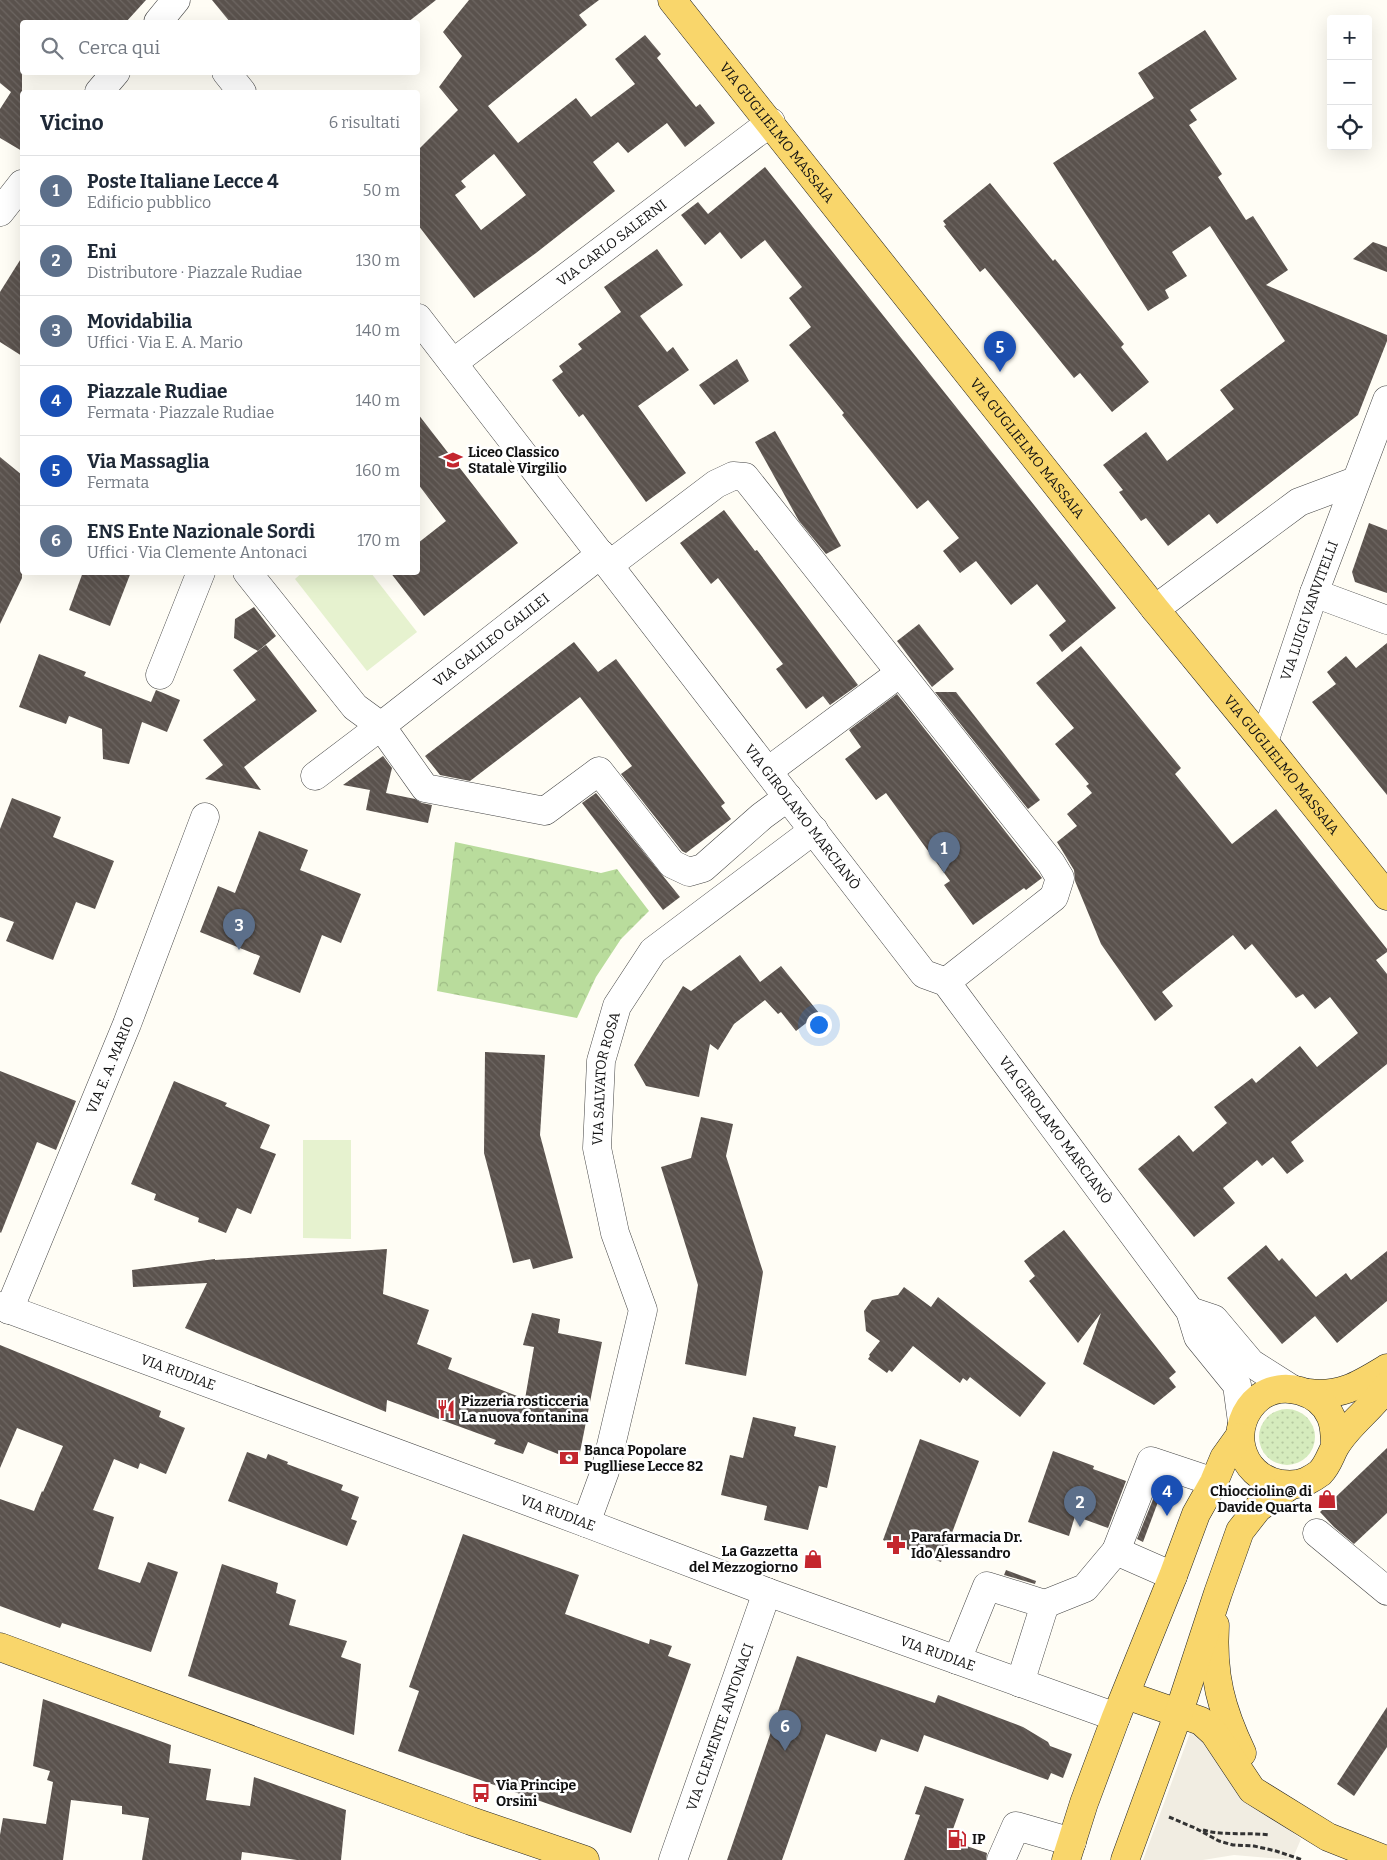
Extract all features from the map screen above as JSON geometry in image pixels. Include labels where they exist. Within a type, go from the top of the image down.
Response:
[{"type":"main road","name":"VIA GUGLIELMO MASSAIA","points":[[672,0],[771,122],[1155,609],[1387,896]]},
{"type":"main road","points":[[1075,1854],[1084,1803],[1121,1706],[1196,1514],[1214,1482],[1249,1407],[1261,1396],[1276,1390],[1334,1394],[1362,1382],[1387,1368]]},
{"type":"main road","points":[[1240,1429],[1244,1456],[1255,1472],[1271,1482],[1290,1485],[1306,1482],[1319,1474],[1329,1461],[1335,1447],[1387,1386]]},
{"type":"main road","points":[[1300,1391],[1321,1402],[1330,1415],[1336,1430],[1335,1447]]},
{"type":"main road","points":[[1124,1860],[1179,1712],[1240,1531],[1258,1508],[1290,1485]]},
{"type":"main road","points":[[1218,1593],[1214,1644],[1218,1689],[1229,1725],[1244,1757],[1274,1805]]},
{"type":"main road","points":[[0,1647],[471,1821],[585,1860]]},
{"type":"main road","points":[[1121,1706],[1179,1712],[1201,1721],[1214,1733],[1252,1790],[1328,1837],[1386,1860]]},
{"type":"street","points":[[101,90],[113,75]]},
{"type":"street","points":[[228,75],[240,90]]},
{"type":"street","name":"VIA CARLO SALERNI","points":[[453,363],[771,122]]},
{"type":"street","points":[[0,212],[20,187]]},
{"type":"street","name":"VIA GIROLAMO MARCIANÒ","points":[[420,321],[924,974],[946,982],[1190,1311],[1198,1337],[1237,1385],[1240,1429]]},
{"type":"street","name":"VIA LUIGI VANVITELLI","points":[[1264,742],[1314,593],[1387,400]]},
{"type":"street","name":"VIA GALILEO GALILEI","points":[[315,776],[605,559],[716,484],[733,476],[745,477],[1051,863],[1060,878],[1054,897],[946,982]]},
{"type":"street","points":[[1155,609],[1299,502],[1355,481]]},
{"type":"street","points":[[160,675],[200,575]]},
{"type":"street","points":[[249,575],[354,707],[382,726],[425,788],[545,811],[599,771],[672,864],[690,872],[703,868],[762,816],[788,797]]},
{"type":"street","points":[[1314,593],[1387,620]]},
{"type":"street","points":[[768,772],[900,673]]},
{"type":"street","name":"VIA E. A. MARIO","points":[[5,1308],[127,1024],[205,817]]},
{"type":"street","name":"VIA SALVATOR ROSA","points":[[586,1523],[605,1471],[643,1310],[615,1233],[597,1148],[601,1061],[617,1006],[653,951],[814,830]]},
{"type":"street","name":"VIA RUDIAE","points":[[5,1308],[767,1592],[1020,1683],[1121,1706]]},
{"type":"street","points":[[1190,1311],[1214,1319],[1252,1363],[1300,1391]]},
{"type":"street","points":[[957,1660],[987,1586],[1045,1604],[1085,1588],[1116,1551],[1151,1461],[1214,1482]]},
{"type":"street","points":[[1317,1533],[1384,1583]]},
{"type":"street","points":[[1116,1551],[1173,1576]]},
{"type":"street","name":"VIA CLEMENTE ANTONACI","points":[[673,1860],[767,1592]]},
{"type":"street","points":[[1020,1683],[1045,1604]]},
{"type":"street","points":[[1001,1860],[1016,1826],[1075,1854]]},
{"type":"path","points":[[1274,1835],[1256,1833],[1218,1834],[1195,1828],[1218,1841],[1233,1845],[1254,1846],[1302,1860]]},
{"type":"green space","points":[[300,575],[373,575],[417,632],[367,671],[295,579]]},
{"type":"green space","points":[[455,842],[601,873],[617,869],[649,911],[621,939],[596,977],[577,1018],[437,991]]},
{"type":"green space","points":[[303,1140],[351,1140],[351,1239],[303,1238]]},
{"type":"green space","points":[[1281,1409],[1293,1409],[1303,1413],[1311,1421],[1315,1437],[1311,1453],[1303,1461],[1293,1465],[1281,1465],[1271,1461],[1263,1453],[1259,1443],[1259,1431],[1263,1421],[1271,1413]]},
{"type":"shaded area","points":[[1193,1732],[1205,1738],[1250,1800],[1301,1839],[1292,1860],[1234,1855],[1203,1860],[1143,1860],[1190,1733]]},
{"type":"building","points":[[0,0],[146,0],[128,20],[20,20],[20,75],[22,75],[22,90],[20,90],[20,150],[0,138],[0,109],[11,92],[0,83]]},
{"type":"building","points":[[212,0],[436,0],[411,20],[228,20]]},
{"type":"building","points":[[469,0],[599,0],[579,15],[587,25],[488,106],[518,143],[576,98],[591,117],[635,84],[615,59],[645,35],[661,54],[657,58],[696,107],[700,104],[715,123],[685,147],[667,123],[628,153],[618,142],[593,162],[615,191],[536,253],[474,298],[420,228],[420,148],[458,110],[439,87],[462,56],[443,32]],"holes":[[[494,154],[526,195],[481,230],[455,195],[466,187],[461,181]]]},
{"type":"building","points":[[1205,30],[1237,79],[1190,110],[1197,120],[1189,125],[1222,174],[1218,177],[1246,220],[1253,216],[1288,270],[1266,285],[1387,335],[1387,341],[1358,415],[1217,524],[1209,514],[1168,546],[1146,518],[1141,521],[1119,492],[1123,490],[1103,465],[1146,432],[1167,461],[1234,409],[1220,390],[1285,341],[1210,226],[1172,252],[1187,276],[1165,290],[1169,298],[1148,311],[1053,163],[1154,98],[1138,73]]},
{"type":"building","points":[[765,167],[1116,608],[1062,652],[1049,635],[1066,621],[1037,584],[1011,605],[976,561],[960,573],[943,551],[959,538],[928,500],[917,509],[842,415],[844,413],[789,345],[811,327],[789,298],[802,287],[765,240],[741,259],[720,232],[705,245],[681,215],[698,202],[708,214]]},
{"type":"building","points":[[990,183],[1124,344],[1121,347],[1149,382],[1112,412],[1080,373],[1074,378],[985,268],[980,272],[944,226],[946,225],[943,221]]},
{"type":"building","points":[[1373,242],[1387,247],[1387,272],[1353,259]]},
{"type":"building","points":[[657,249],[683,285],[640,316],[667,352],[673,347],[689,370],[638,406],[686,473],[646,502],[583,414],[579,417],[552,380],[563,372],[559,366],[582,349],[578,344],[621,312],[604,287]]},
{"type":"building","points":[[20,260],[20,355],[0,342],[0,292]]},
{"type":"building","points":[[737,359],[749,381],[714,405],[699,385]]},
{"type":"building","points":[[420,417],[518,543],[424,616],[392,575],[420,575],[420,541],[446,521],[420,487]]},
{"type":"building","points":[[775,431],[841,546],[826,554],[799,521],[755,442]]},
{"type":"building","points":[[0,457],[20,473],[20,575],[22,575],[22,578],[0,624]]},
{"type":"building","points":[[724,510],[755,551],[757,550],[858,685],[830,705],[823,696],[806,709],[776,669],[783,664],[718,578],[711,584],[680,543]]},
{"type":"building","points":[[1369,523],[1387,530],[1387,593],[1355,582],[1352,572]]},
{"type":"building","points":[[82,575],[130,575],[110,626],[69,610]]},
{"type":"building","points":[[254,607],[276,636],[258,651],[234,638],[235,619]]},
{"type":"building","points":[[919,624],[954,669],[932,687],[897,641]]},
{"type":"building","points":[[574,642],[598,672],[616,659],[725,803],[721,806],[731,819],[686,853],[682,851],[621,774],[632,766],[580,697],[470,781],[440,775],[425,756]]},
{"type":"building","points":[[1387,643],[1387,795],[1312,702],[1336,684],[1327,672],[1346,656],[1356,668]]},
{"type":"building","points":[[266,645],[317,711],[244,767],[261,790],[205,779],[223,765],[203,740],[256,700],[233,670]]},
{"type":"building","points":[[1081,646],[1181,768],[1175,774],[1232,844],[1276,809],[1387,949],[1387,952],[1376,960],[1387,974],[1387,1064],[1291,1142],[1304,1161],[1287,1174],[1273,1157],[1262,1166],[1257,1160],[1223,1188],[1235,1203],[1194,1237],[1138,1169],[1179,1135],[1193,1152],[1227,1123],[1214,1107],[1252,1078],[1256,1083],[1300,1046],[1317,1067],[1358,1033],[1330,997],[1315,1009],[1303,994],[1296,998],[1252,944],[1245,950],[1233,935],[1162,992],[1173,1006],[1155,1021],[1101,944],[1075,881],[1074,870],[1057,842],[1077,826],[1067,814],[1092,793],[1086,786],[1089,784],[1055,744],[1074,728],[1036,683]]},
{"type":"building","points":[[39,654],[86,672],[84,676],[151,702],[156,690],[180,700],[167,732],[142,722],[129,764],[103,759],[102,729],[69,716],[66,724],[19,707]]},
{"type":"building","points":[[935,692],[956,692],[1040,800],[1028,809]]},
{"type":"building","points":[[897,694],[1042,878],[1026,890],[1024,888],[973,925],[944,885],[950,881],[886,793],[876,800],[845,759],[861,747],[849,730]]},
{"type":"building","points":[[383,756],[392,768],[386,793],[415,799],[432,805],[428,823],[366,810],[370,790],[343,785]]},
{"type":"building","points":[[596,793],[680,897],[663,910],[582,803]]},
{"type":"building","points":[[12,798],[61,817],[53,837],[114,861],[95,909],[76,902],[53,960],[6,941],[14,922],[0,917],[0,829]]},
{"type":"building","points":[[259,831],[308,850],[300,870],[361,894],[341,943],[322,935],[300,993],[253,974],[260,956],[200,932],[218,886],[235,893]]},
{"type":"building","points":[[740,955],[760,982],[781,966],[819,1013],[796,1031],[781,1012],[778,1014],[765,1000],[734,1024],[718,1050],[710,1044],[699,1097],[646,1086],[634,1065],[683,986],[691,991]]},
{"type":"building","points":[[485,1052],[545,1055],[540,1135],[573,1258],[533,1269],[530,1259],[513,1263],[484,1153]]},
{"type":"building","points":[[0,1071],[76,1101],[56,1150],[37,1142],[1,1233],[0,1232]]},
{"type":"building","points":[[174,1081],[227,1103],[225,1106],[270,1125],[260,1148],[276,1154],[251,1214],[237,1208],[226,1233],[198,1222],[199,1218],[154,1200],[156,1194],[131,1184]]},
{"type":"building","points":[[701,1117],[733,1124],[726,1156],[763,1272],[746,1376],[685,1364],[698,1285],[661,1167],[691,1158]]},
{"type":"building","points":[[1064,1230],[1176,1372],[1169,1378],[1176,1387],[1154,1405],[1083,1364],[1101,1313],[1078,1343],[1029,1281],[1035,1276],[1024,1261]]},
{"type":"building","points":[[1266,1245],[1279,1261],[1282,1258],[1316,1297],[1346,1273],[1351,1280],[1387,1251],[1387,1301],[1337,1343],[1315,1316],[1282,1344],[1227,1278]]},
{"type":"building","points":[[387,1249],[383,1294],[429,1310],[417,1344],[452,1358],[448,1369],[525,1399],[534,1347],[523,1345],[532,1313],[560,1319],[558,1333],[602,1342],[578,1462],[528,1442],[523,1454],[494,1444],[496,1440],[387,1400],[386,1412],[185,1328],[207,1283],[133,1287],[132,1270],[215,1259]]},
{"type":"building","points":[[904,1287],[931,1307],[938,1297],[1046,1383],[1020,1417],[970,1377],[967,1381],[963,1378],[960,1383],[913,1346],[892,1372],[889,1370],[887,1373],[868,1359],[880,1341],[866,1331],[864,1311],[872,1300],[898,1295]]},
{"type":"building","points":[[0,1345],[161,1411],[159,1417],[185,1428],[166,1474],[140,1463],[138,1469],[114,1459],[93,1510],[114,1517],[98,1569],[140,1583],[148,1562],[178,1572],[151,1652],[62,1623],[60,1628],[0,1606],[0,1499],[34,1511],[63,1446],[17,1428],[0,1468]]},
{"type":"building","points":[[753,1417],[796,1427],[794,1436],[836,1446],[827,1488],[819,1486],[808,1530],[764,1520],[767,1506],[721,1495],[730,1455],[743,1458]]},
{"type":"building","points":[[920,1439],[979,1461],[941,1562],[883,1540]]},
{"type":"building","points":[[1387,1448],[1387,1513],[1354,1544],[1320,1512]]},
{"type":"building","points":[[1053,1451],[1094,1466],[1093,1469],[1126,1481],[1108,1528],[1075,1516],[1069,1536],[1028,1522]]},
{"type":"building","points":[[247,1452],[266,1459],[268,1454],[288,1462],[287,1464],[343,1485],[341,1490],[359,1497],[351,1519],[357,1521],[347,1546],[228,1501]]},
{"type":"building","points":[[1156,1492],[1161,1494],[1143,1542],[1137,1539]]},
{"type":"building","points":[[463,1534],[579,1575],[565,1614],[649,1644],[650,1639],[672,1646],[668,1656],[691,1664],[631,1833],[398,1751],[419,1691],[409,1687]]},
{"type":"building","points":[[222,1564],[278,1583],[276,1593],[296,1600],[289,1625],[347,1641],[341,1657],[361,1664],[354,1735],[188,1676]]},
{"type":"building","points":[[1006,1570],[1036,1581],[1035,1584],[1004,1575]]},
{"type":"building","points":[[797,1656],[935,1703],[938,1695],[1023,1727],[1048,1742],[1050,1746],[1072,1754],[1063,1778],[1051,1773],[1048,1780],[924,1735],[918,1752],[881,1739],[876,1752],[826,1734],[782,1860],[727,1860]]},
{"type":"building","points":[[43,1699],[171,1745],[169,1763],[211,1769],[206,1800],[250,1806],[254,1777],[346,1810],[341,1860],[297,1860],[242,1852],[241,1860],[142,1860],[149,1818],[122,1814],[122,1806],[71,1800],[63,1860],[0,1860],[0,1835],[3,1818],[46,1824],[53,1782],[47,1780],[50,1771],[33,1766]]},
{"type":"building","points":[[1387,1707],[1387,1747],[1354,1796],[1337,1784]]},
{"type":"building","points":[[925,1786],[964,1799],[949,1840],[987,1853],[986,1860],[904,1860],[920,1815],[915,1814]]},
{"type":"place","name":"Via Massaglia","points":[[1000,372]]},
{"type":"place","name":"Liceo Classico Statale Virgilio","points":[[453,460]]},
{"type":"place","name":"Poste Italiane Lecce 4","points":[[944,873]]},
{"type":"place","name":"Movidabilia","points":[[239,950]]},
{"type":"place","name":"Pizzeria rosticceria La nuova fontanina","points":[[446,1409]]},
{"type":"place","name":"Banca Popolare Puglliese Lecce 82","points":[[569,1458]]},
{"type":"place","name":"Chiocciolin@ di Davide Quarta","points":[[1327,1499]]},
{"type":"place","name":"Piazzale Rudiae","points":[[1167,1516]]},
{"type":"place","name":"Eni","points":[[1080,1527]]},
{"type":"place","name":"Parafarmacia Dr. Ido Alessandro","points":[[896,1545]]},
{"type":"place","name":"La Gazzetta del Mezzogiorno","points":[[813,1559]]},
{"type":"place","name":"ENS Ente Nazionale Sordi","points":[[785,1751]]},
{"type":"place","name":"Via Principe Orsini","points":[[481,1793]]},
{"type":"place","name":"IP","points":[[957,1839]]}]
